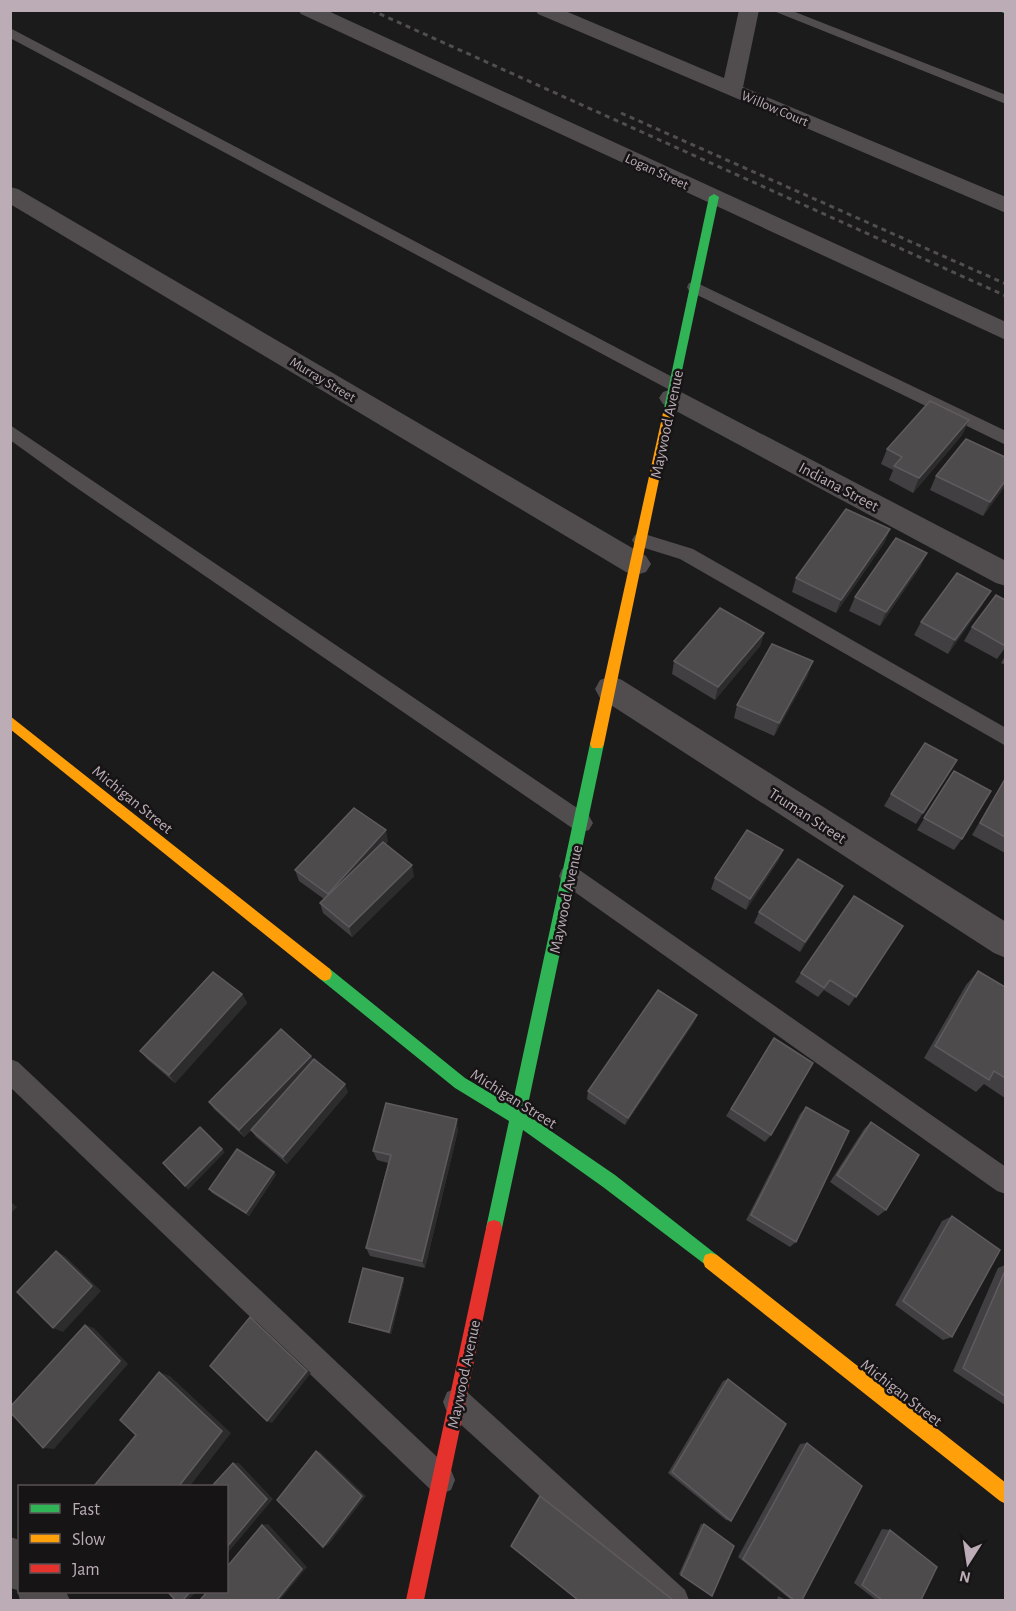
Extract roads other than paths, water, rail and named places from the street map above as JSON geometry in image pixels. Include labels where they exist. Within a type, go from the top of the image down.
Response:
[{"type":"street","name":"Logan Street","points":[[308,10],[1005,332]]},
{"type":"street","name":"Willow Court","points":[[545,10],[1005,206]]},
{"type":"street","points":[[732,90],[749,10]]},
{"type":"street","points":[[1000,10],[1005,12]]},
{"type":"street","name":"Murray Street","points":[[10,194],[639,552]]},
{"type":"street","name":"Maywood Avenue","points":[[415,1600],[611,689],[714,197]]},
{"type":"street","name":"Indiana Street","points":[[673,391],[1005,575]]},
{"type":"street","name":"Truman Street","points":[[611,689],[1005,942]]},
{"type":"street","name":"Michigan Street","points":[[10,721],[459,1083],[518,1118],[609,1181],[1005,1495]]},
{"type":"lane","points":[[777,10],[1005,100]]},
{"type":"lane","points":[[10,32],[673,391]]},
{"type":"lane","points":[[695,287],[1005,439]]},
{"type":"lane","points":[[10,431],[87,486],[582,823]]},
{"type":"lane","points":[[639,552],[686,554],[1005,738]]},
{"type":"lane","points":[[570,876],[1005,1182]]},
{"type":"lane","points":[[10,1070],[441,1480]]},
{"type":"lane","points":[[457,1402],[675,1600]]},
{"type":"railway","points":[[371,10],[1006,296]]},
{"type":"railway","points":[[621,113],[1006,284]]}]
